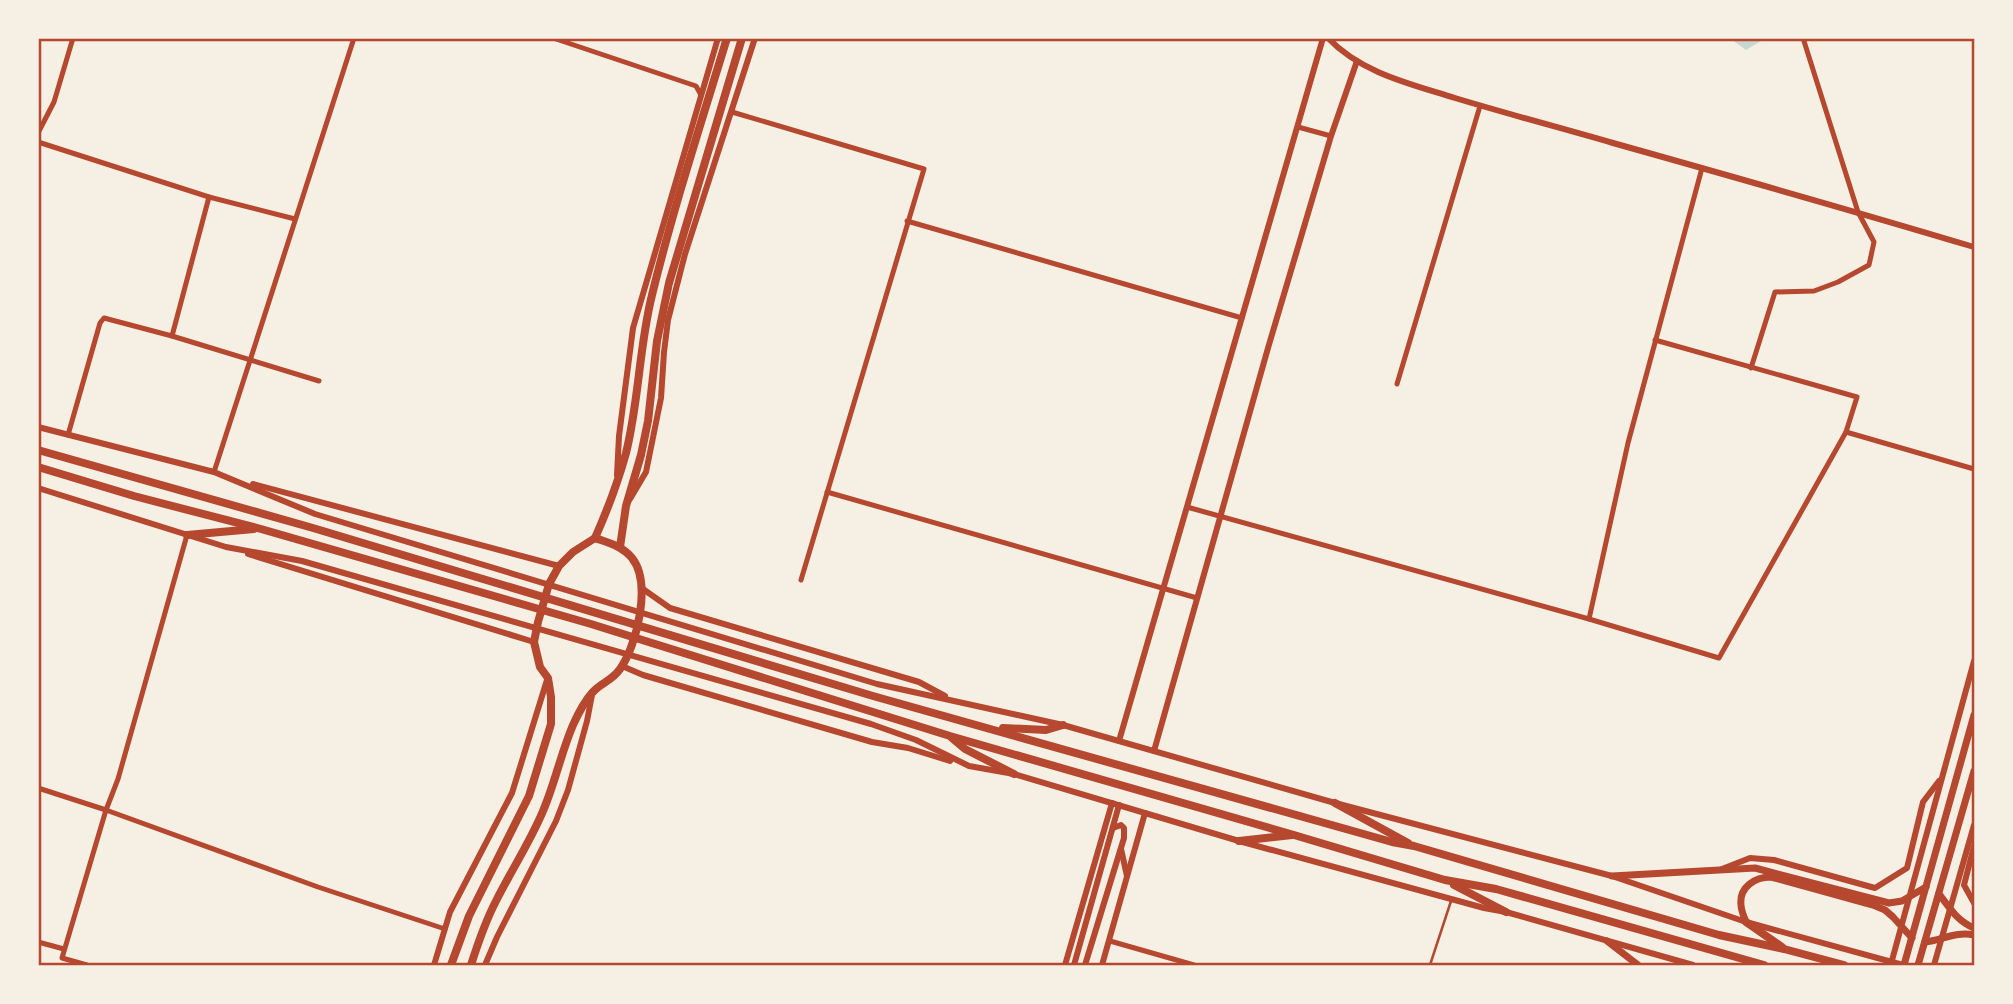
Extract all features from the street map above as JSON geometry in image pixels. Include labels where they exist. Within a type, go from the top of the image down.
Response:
[{"type":"main road","points":[[451,965],[468,916],[529,796],[551,724],[548,678],[540,667],[534,642],[538,622],[549,584],[559,566],[573,552],[595,538],[626,453],[642,341],[652,296],[727,38]]},
{"type":"main road","points":[[620,547],[626,506],[648,421],[657,341],[669,283],[742,38]]},
{"type":"main road","points":[[38,450],[313,528],[873,696],[1414,846],[1719,935],[1844,965]]},
{"type":"main road","points":[[38,467],[591,624],[950,736],[1445,880],[1496,889],[1764,965]]},
{"type":"main road","points":[[187,535],[261,529]]},
{"type":"main road","points":[[471,965],[487,919],[544,810],[565,744],[582,706],[593,691],[613,679],[622,666],[642,608],[643,589],[633,559],[620,547],[595,538]]},
{"type":"main road","points":[[1904,965],[1975,715]]},
{"type":"main road","points":[[990,727],[1046,730],[1063,725]]},
{"type":"main road","points":[[950,736],[964,749],[1014,774]]},
{"type":"main road","points":[[1918,965],[1975,771]]},
{"type":"main road","points":[[1335,803],[1414,846]]},
{"type":"main road","points":[[1239,841],[1294,835]]},
{"type":"main road","points":[[1612,876],[1755,868],[1889,903],[1902,901],[1926,887]]},
{"type":"main road","points":[[1784,949],[1746,922],[1741,906],[1742,895],[1746,887],[1761,877],[1771,877],[1873,905],[1885,910],[1900,931],[1912,939]]},
{"type":"main road","points":[[1445,880],[1506,912]]},
{"type":"main road","points":[[1939,894],[1954,915],[1975,928]]},
{"type":"main road","points":[[1925,942],[1940,943],[1955,934],[1975,934]]},
{"type":"main road","points":[[1607,940],[1638,965]]},
{"type":"street","points":[[38,133],[54,102],[74,38]]},
{"type":"street","points":[[214,472],[354,38]]},
{"type":"street","points":[[553,38],[696,86],[707,106]]},
{"type":"street","points":[[616,482],[619,436],[634,328],[718,38]]},
{"type":"street","points":[[626,506],[646,472],[661,398],[668,320],[685,254],[755,38]]},
{"type":"street","points":[[1119,741],[1325,38],[1357,61],[1410,84],[1975,247]]},
{"type":"street","points":[[1751,368],[1774,292],[1814,291],[1838,282],[1869,265],[1874,242],[1858,212],[1802,38]]},
{"type":"street","points":[[1154,751],[1331,136],[1357,61]]},
{"type":"street","points":[[1397,384],[1480,106]]},
{"type":"street","points":[[720,109],[924,169],[801,580]]},
{"type":"street","points":[[1298,127],[1331,136]]},
{"type":"street","points":[[38,142],[209,197],[295,219]]},
{"type":"street","points":[[1589,619],[1628,443],[1702,168]]},
{"type":"street","points":[[172,336],[209,197]]},
{"type":"street","points":[[907,222],[1242,318]]},
{"type":"street","points":[[68,435],[100,323],[104,318],[319,381]]},
{"type":"street","points":[[1187,507],[1719,657],[1846,432],[1857,397],[1655,340]]},
{"type":"street","points":[[38,427],[214,472],[315,514],[877,684],[1063,725],[1335,803],[1612,876],[1746,922],[1904,965]]},
{"type":"street","points":[[1846,432],[1975,469]]},
{"type":"street","points":[[229,478],[559,566]]},
{"type":"street","points":[[38,488],[274,564],[534,642]]},
{"type":"street","points":[[827,492],[1197,598]]},
{"type":"street","points":[[60,965],[106,810],[118,779],[187,535]]},
{"type":"street","points":[[226,547],[302,561],[871,724],[916,740],[969,766]]},
{"type":"street","points":[[643,589],[670,608],[919,682],[953,701]]},
{"type":"street","points":[[1891,965],[1975,661]]},
{"type":"street","points":[[622,666],[643,675],[872,742],[1014,774],[1239,841],[1693,965]]},
{"type":"street","points":[[433,965],[459,892],[512,793],[548,678]]},
{"type":"street","points":[[485,965],[556,821],[587,721],[593,691]]},
{"type":"street","points":[[1717,871],[1750,858],[1774,860],[1875,888],[1907,867],[1923,802],[1942,776]]},
{"type":"street","points":[[38,788],[445,929]]},
{"type":"street","points":[[1074,965],[1113,828],[1115,804]]},
{"type":"street","points":[[1065,965],[1115,804]]},
{"type":"street","points":[[1102,965],[1145,813]]},
{"type":"street","points":[[1085,965],[1124,838],[1124,828],[1121,825],[1113,828]]},
{"type":"street","points":[[1934,965],[1975,825]]},
{"type":"street","points":[[1975,846],[1964,886],[1975,903]]},
{"type":"street","points":[[1121,848],[1127,878]]},
{"type":"street","points":[[1110,941],[1194,965]]},
{"type":"street","points":[[38,942],[64,949]]},
{"type":"street","points":[[62,958],[87,965]]},
{"type":"lane","points":[[1430,965],[1452,898]]},
{"type":"shaded area","points":[[1731,39],[1764,39],[1746,50]]}]
